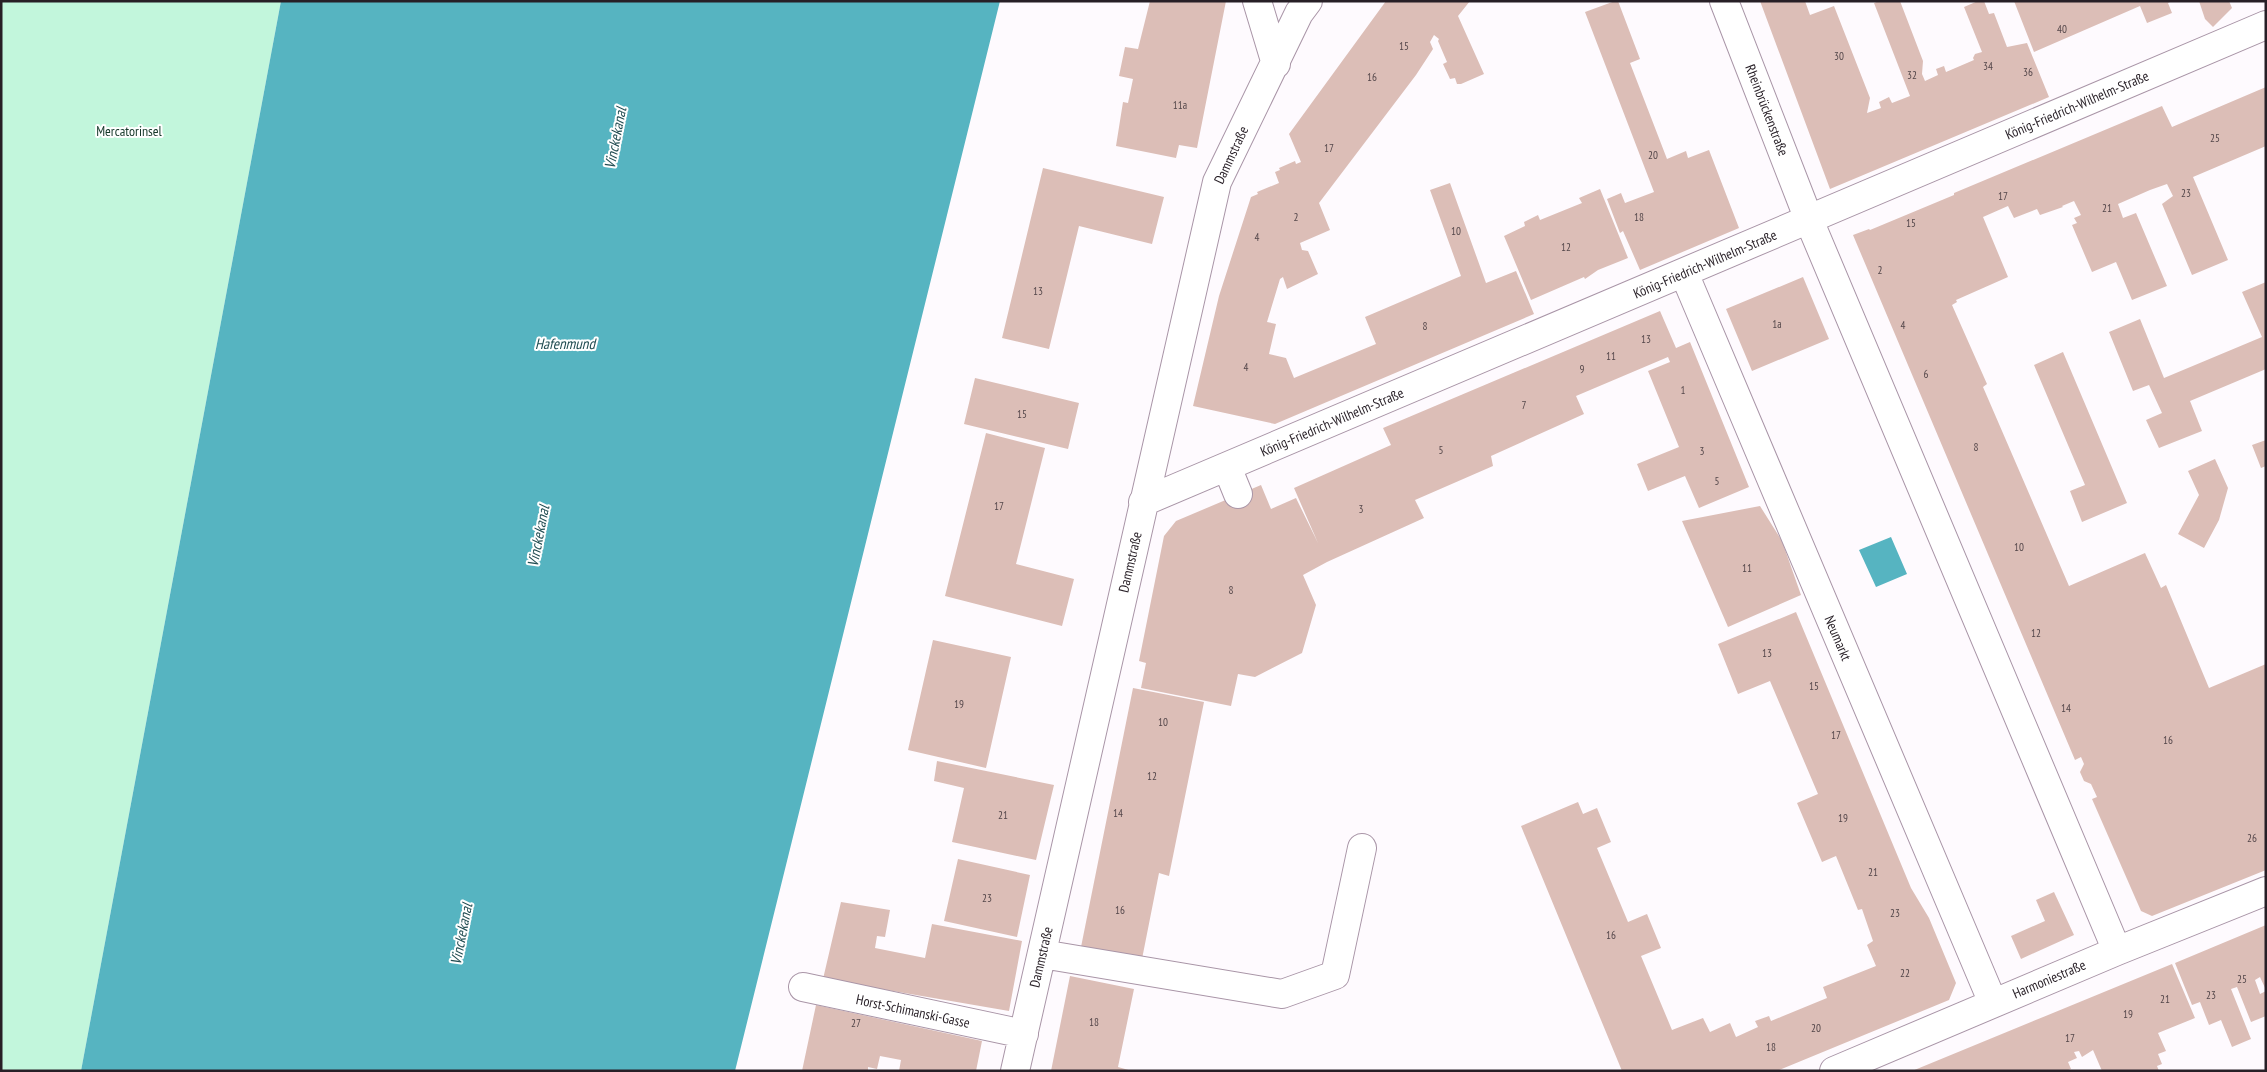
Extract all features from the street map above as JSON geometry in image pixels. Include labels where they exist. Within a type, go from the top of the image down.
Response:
[{"type":"street","points":[[1257,1],[1276,64]]},
{"type":"street","name":"Dammstraße","points":[[1015,1071],[1217,182],[1276,64],[1299,13],[1308,1]]},
{"type":"street","name":"Rheinbrückenstraße","points":[[1724,1],[1809,220]]},
{"type":"street","name":"König-Friedrich-Wilhelm-Straße","points":[[1143,502],[2266,25]]},
{"type":"street","points":[[1809,220],[2117,951]]},
{"type":"street","name":"Neumarkt","points":[[1684,273],[1993,1003]]},
{"type":"street","points":[[1227,467],[1238,494]]},
{"type":"street","points":[[1042,954],[1282,994],[1335,976],[1362,848]]},
{"type":"street","name":"Harmoniestraße","points":[[1834,1071],[2117,951],[2266,891]]},
{"type":"street","name":"Horst-Schimanski-Gasse","points":[[803,987],[1024,1034]]},
{"type":"green space","name":"Mercatorinsel","points":[[1,1],[281,1],[81,1071],[1,1071]]},
{"type":"water","name":"Hafenmund","points":[[281,1],[1000,1],[735,1071],[81,1071]]},
{"type":"water","points":[[1891,537],[1907,574],[1876,587],[1859,550]]},
{"type":"building","points":[[1150,1],[1226,1],[1197,148],[1179,145],[1176,158],[1116,146],[1123,102],[1128,103],[1133,79],[1119,76],[1125,47],[1138,49]]},
{"type":"building","points":[[1386,1],[1470,1],[1458,16],[1484,74],[1461,84],[1457,84],[1455,78],[1450,79],[1443,64],[1447,62],[1438,41],[1439,39],[1434,35],[1430,42],[1433,49],[1416,75],[1319,203],[1330,230],[1300,243],[1302,250],[1308,251],[1318,274],[1287,289],[1283,277],[1280,279],[1267,322],[1276,324],[1269,354],[1286,358],[1294,378],[1376,344],[1365,317],[1461,276],[1430,190],[1450,183],[1486,283],[1516,271],[1534,314],[1275,424],[1193,406],[1219,296],[1251,197],[1258,194],[1257,192],[1279,183],[1275,172],[1280,170],[1279,168],[1295,161],[1296,164],[1301,162],[1289,134]]},
{"type":"building","points":[[1618,1],[1640,59],[1630,63],[1667,159],[1686,151],[1688,158],[1709,150],[1739,228],[1640,270],[1623,231],[1620,233],[1607,199],[1621,193],[1625,203],[1654,192],[1585,12]]},
{"type":"building","points":[[1760,1],[1805,1],[1810,15],[1834,6],[1870,98],[1867,113],[1881,108],[1879,102],[1889,97],[1892,103],[1910,96],[1874,3],[1879,1],[1900,1],[1923,61],[1922,74],[1925,81],[1938,75],[1936,69],[1944,66],[1946,72],[1974,60],[1975,54],[1982,52],[1964,7],[1978,1],[1984,1],[1989,14],[1994,13],[2007,47],[2027,43],[2049,97],[1830,189]]},
{"type":"building","points":[[2014,1],[2172,1],[2168,3],[2172,13],[2147,23],[2140,6],[2034,52]]},
{"type":"building","points":[[2199,1],[2229,1],[2232,8],[2213,27],[2205,19]]},
{"type":"building","points":[[2266,87],[2266,146],[2193,177],[2228,260],[2192,275],[2162,204],[2173,196],[2167,184],[2150,190],[2118,204],[2123,218],[2136,213],[2167,286],[2132,300],[2116,262],[2092,272],[2072,225],[2077,223],[2074,218],[2081,215],[2074,201],[2040,215],[2037,209],[2014,218],[2008,206],[1983,217],[2008,277],[1956,300],[1957,302],[1952,305],[1987,384],[1983,387],[2069,586],[2145,553],[2161,588],[2166,585],[2209,688],[2266,664],[2266,870],[2152,916],[2141,911],[2092,799],[2097,797],[2091,784],[2084,781],[2080,772],[2084,764],[2081,757],[2075,760],[1853,235],[1870,230],[1954,195],[1954,193],[2162,106],[2172,127]]},
{"type":"building","points":[[1043,168],[1164,197],[1152,244],[1079,226],[1049,349],[1002,338]]},
{"type":"building","points":[[1600,189],[1628,258],[1598,270],[1585,279],[1584,277],[1531,300],[1504,236],[1525,226],[1524,222],[1538,215],[1540,220],[1582,203],[1579,198]]},
{"type":"building","points":[[1803,277],[1829,339],[1752,371],[1726,309]]},
{"type":"building","points":[[2266,282],[2266,369],[2190,401],[2202,431],[2159,448],[2146,420],[2162,413],[2149,385],[2133,391],[2109,332],[2140,319],[2164,378],[2262,337],[2242,292]]},
{"type":"building","points":[[1660,311],[1676,348],[1690,342],[1749,487],[1699,508],[1685,476],[1648,491],[1637,464],[1679,447],[1648,371],[1670,362],[1668,357],[1576,396],[1584,414],[1491,456],[1493,466],[1415,500],[1424,518],[1327,562],[1303,575],[1316,605],[1302,653],[1255,677],[1238,674],[1231,706],[1141,688],[1146,663],[1139,661],[1164,536],[1176,521],[1261,485],[1271,509],[1296,498],[1318,543],[1294,488],[1391,445],[1383,428]]},
{"type":"building","points":[[2063,352],[2127,503],[2082,522],[2070,491],[2085,485],[2034,365]]},
{"type":"building","points":[[975,378],[1079,403],[1068,449],[964,424]]},
{"type":"building","points":[[986,433],[1045,448],[1016,564],[1074,579],[1062,626],[945,596]]},
{"type":"building","points":[[2266,440],[2266,466],[2261,468],[2252,445]]},
{"type":"building","points":[[2215,459],[2228,488],[2219,520],[2204,548],[2178,534],[2199,495],[2188,471]]},
{"type":"building","points":[[1760,506],[1782,541],[1801,595],[1728,627],[1682,521]]},
{"type":"building","points":[[1796,612],[1911,888],[1929,918],[1956,983],[1949,1000],[1777,1071],[1622,1071],[1521,826],[1578,802],[1583,814],[1597,808],[1611,842],[1597,848],[1628,922],[1647,914],[1661,948],[1641,956],[1672,1030],[1703,1018],[1710,1032],[1730,1023],[1736,1037],[1758,1027],[1755,1021],[1769,1016],[1771,1021],[1827,998],[1823,987],[1876,966],[1867,945],[1873,941],[1862,909],[1858,910],[1836,856],[1822,862],[1797,803],[1818,794],[1770,681],[1738,694],[1718,644]]},
{"type":"building","points":[[933,640],[1011,657],[986,768],[908,750]]},
{"type":"building","points":[[1133,688],[1204,702],[1169,876],[1159,873],[1142,959],[1081,947]]},
{"type":"building","points":[[937,761],[1054,785],[1036,860],[952,842],[964,788],[934,781]]},
{"type":"building","points":[[958,859],[1030,875],[1017,937],[944,921]]},
{"type":"building","points":[[2054,892],[2074,935],[2021,959],[2011,936],[2045,921],[2036,900]]},
{"type":"building","points":[[841,902],[890,910],[885,937],[877,936],[875,948],[925,958],[932,924],[1022,941],[1009,1011],[823,979]]},
{"type":"building","points":[[2266,925],[2266,990],[2260,977],[2255,980],[2260,994],[2266,991],[2266,1016],[2251,1022],[2237,987],[2231,989],[2251,1039],[2232,1047],[2221,1020],[2209,1025],[2200,1002],[2192,1005],[2175,963]]},
{"type":"building","points":[[2172,964],[2195,1018],[2158,1033],[2166,1051],[2158,1054],[2162,1064],[2157,1066],[2159,1071],[2102,1071],[2093,1050],[2082,1057],[2079,1051],[2074,1052],[2077,1058],[2068,1062],[2071,1069],[2066,1071],[1912,1071]]},
{"type":"building","points":[[1070,976],[1134,989],[1118,1067],[1132,1071],[1051,1071]]},
{"type":"building","points":[[816,1005],[982,1041],[976,1071],[899,1071],[901,1060],[880,1056],[877,1069],[868,1067],[868,1071],[802,1071]]},
{"type":"water label","name":"Vinckekanal","points":[[615,138]]},
{"type":"water label","name":"Vinckekanal","points":[[538,536]]},
{"type":"water label","name":"Vinckekanal","points":[[461,934]]}]
